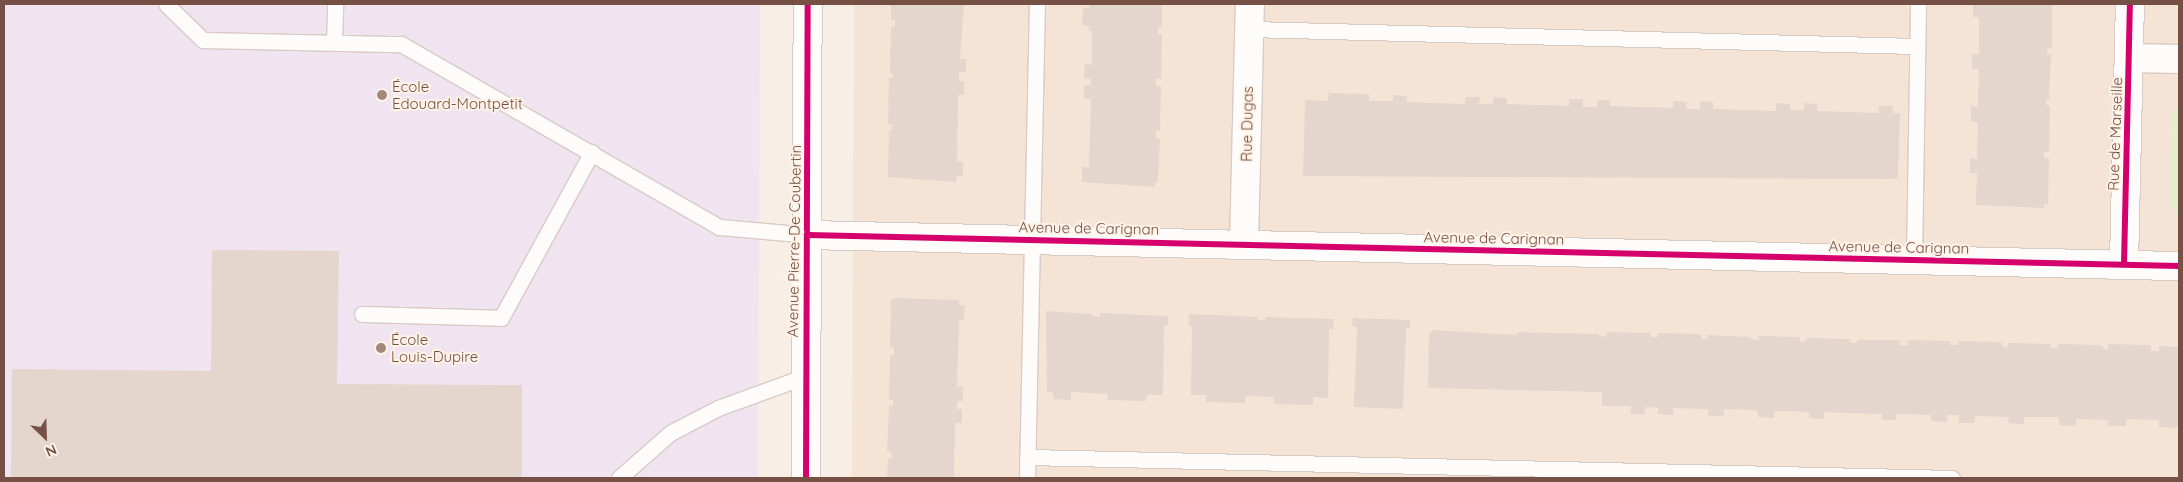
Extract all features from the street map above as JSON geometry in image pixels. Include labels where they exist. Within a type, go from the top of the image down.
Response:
[{"type":"street","name":"Avenue Pierre-De Coubertin","points":[[806,478],[808,4]]},
{"type":"street","name":"Rue de Marseille","points":[[2124,264],[2130,4]]},
{"type":"street","name":"Rue Dugas","points":[[1244,244],[1250,16]]},
{"type":"street","points":[[2130,58],[2179,60]]},
{"type":"street","name":"Avenue de Carignan","points":[[808,234],[2179,266]]},
{"type":"lane","points":[[166,4],[203,40],[334,41],[401,44],[592,152],[719,227],[808,234]]},
{"type":"lane","points":[[334,41],[335,4]]},
{"type":"lane","points":[[1027,478],[1037,4]]},
{"type":"lane","points":[[1914,260],[1918,4]]},
{"type":"lane","points":[[1250,16],[1918,46]]},
{"type":"lane","points":[[362,314],[501,318],[592,152]]},
{"type":"lane","points":[[619,478],[670,433],[718,408],[806,376]]},
{"type":"lane","points":[[1027,457],[1952,478]]},
{"type":"shaded area","points":[[4,4],[760,4],[758,478],[4,478]]},
{"type":"shaded area","points":[[854,4],[2179,4],[2179,478],[852,478]]},
{"type":"green space","points":[[2179,102],[2179,218],[2170,205],[2171,115]]},
{"type":"building","points":[[891,4],[964,4],[960,59],[966,59],[966,72],[959,72],[959,81],[964,81],[964,95],[958,95],[957,162],[963,162],[963,176],[957,176],[956,182],[888,177],[889,130],[892,130],[892,124],[888,124],[889,78],[893,78],[893,73],[890,73],[891,27],[895,27],[895,20],[891,20]]},
{"type":"building","points":[[1089,4],[1162,4],[1162,27],[1158,27],[1158,34],[1162,34],[1161,79],[1156,79],[1156,86],[1161,86],[1160,131],[1156,131],[1156,138],[1160,139],[1158,182],[1155,183],[1155,187],[1082,182],[1082,167],[1089,168],[1091,99],[1084,99],[1084,85],[1091,85],[1091,79],[1084,78],[1085,64],[1092,65],[1092,31],[1089,31],[1089,26],[1082,25],[1083,8],[1089,8]]},
{"type":"building","points":[[1973,4],[2052,4],[2052,47],[2047,49],[2047,54],[2051,54],[2049,99],[2046,99],[2046,105],[2050,106],[2049,152],[2044,151],[2044,158],[2049,158],[2048,204],[2044,204],[2044,208],[1976,205],[1977,173],[1970,173],[1970,158],[1977,159],[1978,122],[1971,122],[1971,106],[1978,107],[1979,69],[1972,69],[1972,54],[1979,54],[1979,17],[1973,17]]},
{"type":"building","points":[[1329,93],[1369,94],[1369,101],[1393,101],[1393,95],[1407,96],[1407,102],[1465,104],[1466,97],[1480,97],[1479,104],[1493,104],[1493,97],[1507,98],[1507,104],[1569,106],[1569,99],[1583,99],[1583,107],[1597,107],[1597,100],[1610,100],[1610,106],[1673,108],[1673,101],[1687,102],[1686,109],[1700,109],[1700,101],[1713,102],[1713,109],[1776,111],[1776,103],[1790,104],[1790,110],[1804,110],[1804,103],[1817,104],[1817,111],[1879,113],[1879,106],[1893,106],[1893,113],[1900,113],[1898,177],[1895,179],[1303,176],[1305,100],[1328,101]]},
{"type":"building","points":[[212,250],[339,251],[337,384],[522,385],[522,478],[11,478],[12,369],[211,371]]},
{"type":"building","points":[[895,298],[959,300],[959,305],[965,305],[964,320],[959,320],[957,387],[963,386],[963,401],[957,401],[957,409],[962,409],[962,423],[955,423],[954,478],[887,478],[888,458],[892,459],[891,452],[887,451],[889,406],[893,406],[893,400],[889,400],[890,355],[894,355],[894,348],[890,347],[891,300]]},
{"type":"building","points":[[1046,311],[1092,314],[1092,316],[1100,317],[1100,313],[1168,316],[1168,325],[1164,325],[1163,395],[1147,395],[1146,401],[1107,400],[1108,394],[1071,392],[1071,400],[1053,399],[1053,392],[1047,392]]},
{"type":"building","points":[[1189,314],[1258,317],[1258,320],[1265,321],[1265,317],[1334,319],[1333,329],[1329,329],[1328,398],[1313,397],[1313,405],[1274,404],[1274,397],[1245,396],[1245,403],[1206,402],[1206,395],[1191,395],[1192,326],[1189,326]]},
{"type":"building","points":[[1353,318],[1410,320],[1410,328],[1406,327],[1403,409],[1354,407],[1357,327],[1352,326]]},
{"type":"building","points":[[1433,330],[1516,335],[1519,332],[1599,334],[1599,337],[1606,336],[1607,332],[1651,333],[1651,337],[1658,337],[1658,333],[1701,334],[1701,339],[1708,339],[1707,335],[1751,337],[1751,339],[1759,340],[1758,336],[1800,337],[1800,342],[1804,342],[1808,338],[1850,339],[1850,343],[1857,343],[1857,340],[1900,340],[1900,345],[1908,345],[1907,340],[1950,341],[1950,345],[1958,345],[1958,341],[2001,342],[2003,347],[2008,347],[2008,343],[2051,344],[2050,348],[2058,348],[2058,344],[2101,345],[2104,349],[2108,349],[2108,344],[2151,345],[2151,351],[2159,351],[2159,346],[2179,347],[2179,421],[2176,428],[2159,427],[2159,420],[2126,419],[2126,426],[2108,426],[2108,420],[2076,419],[2076,426],[2059,425],[2059,417],[2024,417],[2024,424],[2008,423],[2009,417],[1975,416],[1974,423],[1959,423],[1959,415],[1947,415],[1947,422],[1931,421],[1931,415],[1896,414],[1896,420],[1882,420],[1882,414],[1824,412],[1824,419],[1809,418],[1809,412],[1774,411],[1774,418],[1758,417],[1758,411],[1753,410],[1724,409],[1724,416],[1708,416],[1708,409],[1673,408],[1673,415],[1658,414],[1658,408],[1645,407],[1645,414],[1631,414],[1631,406],[1602,406],[1602,392],[1428,388],[1429,333]]},
{"type":"cycle path","points":[[806,478],[808,4]]},
{"type":"cycle path","points":[[2124,264],[2130,4]]},
{"type":"cycle path","points":[[808,235],[2179,266]]},
{"type":"place","name":"École Edouard-Montpetit","points":[[382,95]]},
{"type":"place","name":"École Louis-Dupire","points":[[381,348]]}]
